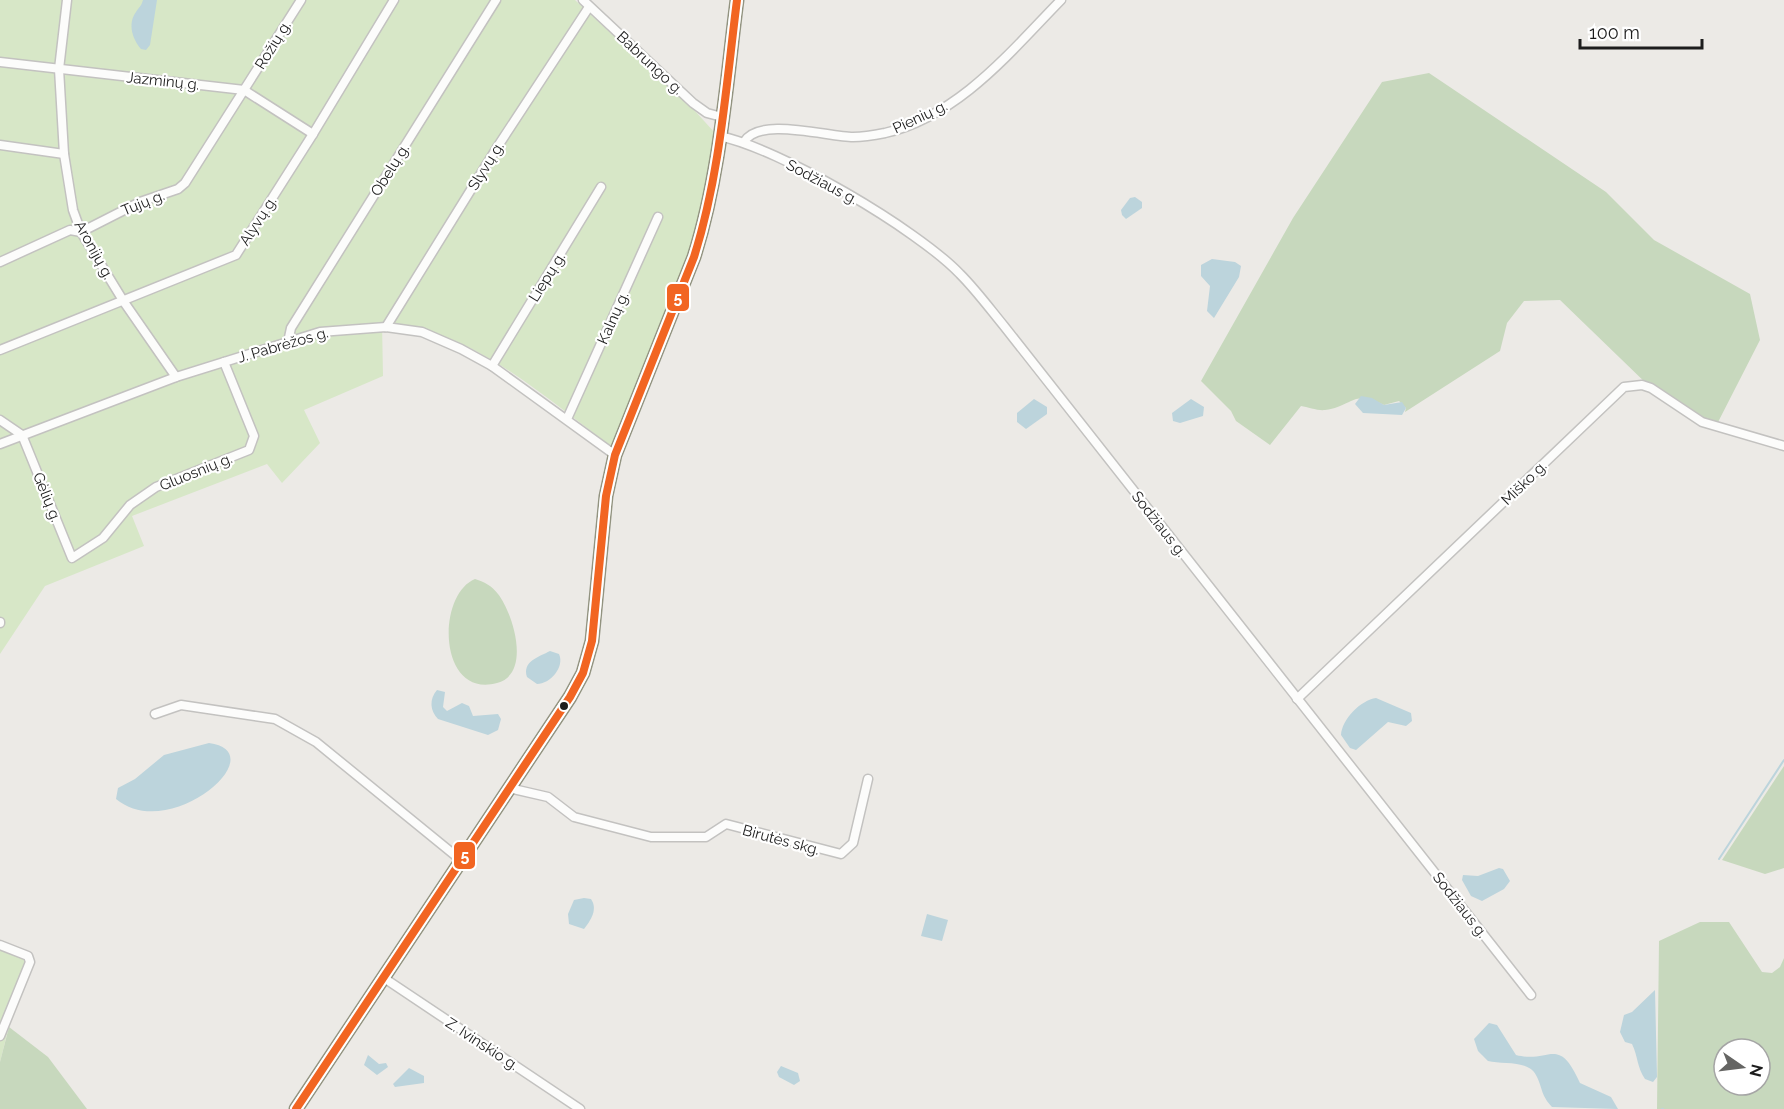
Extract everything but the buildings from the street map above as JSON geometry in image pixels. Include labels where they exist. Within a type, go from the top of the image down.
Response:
[{"type":"main road","points":[[296,1109],[570,697],[588,658],[606,496],[615,455],[694,257],[708,208],[737,0]]},
{"type":"street","name":"Aronijų g.","points":[[67,0],[59,69],[64,154],[73,210],[81,232],[124,302],[176,377]]},
{"type":"street","name":"Rožių g.","points":[[244,90],[301,0]]},
{"type":"street","name":"Alyvų g.","points":[[0,350],[236,255],[314,134],[394,0]]},
{"type":"street","name":"Obelų g.","points":[[288,342],[291,328],[496,0]]},
{"type":"street","name":"Pienių g.","points":[[744,142],[751,134],[770,130],[797,130],[853,137],[884,133],[907,126],[954,102],[1061,0]]},
{"type":"street","name":"Babrungo g.","points":[[586,3],[693,103],[707,113],[722,117]]},
{"type":"street","name":"Slyvų g.","points":[[386,327],[586,3]]},
{"type":"street","name":"Jazminų g.","points":[[0,62],[244,90],[314,134]]},
{"type":"street","name":"Tujų g.","points":[[0,262],[70,230],[81,232],[140,202],[178,189],[244,90]]},
{"type":"street","name":"Sodžiaus g.","points":[[719,136],[744,142],[874,210],[936,253],[959,273],[1004,326],[1531,994]]},
{"type":"street","points":[[0,145],[64,154]]},
{"type":"street","name":"Liepų g.","points":[[492,366],[601,187]]},
{"type":"street","name":"Kalnų g.","points":[[567,420],[658,217]]},
{"type":"street","name":"J. Pabrėžos g.","points":[[0,444],[176,377],[288,342],[329,330],[386,327],[439,338],[492,366],[615,455]]},
{"type":"street","name":"Gluosnių g.","points":[[72,558],[103,538],[130,505],[156,487],[249,450],[254,436],[224,362]]},
{"type":"street","name":"Miško g.","points":[[1297,699],[1624,387],[1642,385],[1651,388],[1702,422],[1784,446]]},
{"type":"street","points":[[0,420],[22,435]]},
{"type":"street","name":"Gėlių g.","points":[[22,435],[72,558]]},
{"type":"street","points":[[155,714],[181,705],[275,719],[316,742],[462,861]]},
{"type":"street","name":"Birutės skg.","points":[[509,788],[548,797],[574,817],[651,837],[705,837],[726,825],[833,854],[841,854],[853,843],[868,779]]},
{"type":"street","points":[[0,945],[21,951],[28,956],[30,962],[0,1036]]},
{"type":"street","name":"Z. Ivinskio g.","points":[[384,978],[580,1109]]},
{"type":"green space","points":[[0,0],[575,0],[695,111],[715,133],[705,199],[692,248],[611,446],[531,386],[475,350],[414,327],[382,323],[383,376],[304,410],[320,443],[282,483],[267,464],[132,516],[144,546],[45,586],[0,654]]},
{"type":"green space","points":[[1429,73],[1606,192],[1654,240],[1750,294],[1760,340],[1715,428],[1651,388],[1560,300],[1524,301],[1507,323],[1500,351],[1405,412],[1406,408],[1399,401],[1384,405],[1365,398],[1325,410],[1301,406],[1270,445],[1236,421],[1231,411],[1201,381],[1293,218],[1382,82]]},
{"type":"green space","points":[[475,579],[482,581],[498,594],[514,628],[517,656],[514,668],[508,677],[497,683],[478,684],[463,676],[454,661],[449,643],[449,623],[454,604],[462,589]]},
{"type":"green space","points":[[1784,766],[1784,868],[1765,874],[1722,860]]},
{"type":"green space","points":[[1700,922],[1729,922],[1762,972],[1772,973],[1780,967],[1784,958],[1784,1109],[1657,1109],[1659,941]]},
{"type":"green space","points":[[0,941],[25,950],[33,959],[9,1026],[0,1062]]},
{"type":"green space","points":[[9,1027],[48,1057],[87,1109],[0,1109],[0,1062]]},
{"type":"water","points":[[143,0],[157,0],[150,45],[146,50],[141,49],[138,45],[132,27],[133,17]]},
{"type":"water","points":[[1135,197],[1142,202],[1142,208],[1126,219],[1121,210],[1130,198]]},
{"type":"water","points":[[1212,259],[1235,262],[1241,266],[1239,277],[1214,318],[1207,311],[1210,286],[1201,276],[1201,265]]},
{"type":"water","points":[[1361,396],[1372,398],[1384,405],[1402,402],[1406,408],[1402,415],[1363,413],[1355,404]]},
{"type":"water","points":[[1034,399],[1047,407],[1047,414],[1026,429],[1017,422],[1017,413]]},
{"type":"water","points":[[1191,399],[1204,407],[1203,416],[1180,423],[1173,421],[1172,413]]},
{"type":"water","points":[[550,651],[559,654],[560,664],[551,678],[537,684],[527,677],[527,667],[532,660]]},
{"type":"water","points":[[437,690],[445,692],[443,707],[447,711],[462,703],[469,706],[473,716],[498,714],[501,719],[498,730],[488,735],[438,719],[433,712],[432,705]]},
{"type":"water","points":[[1376,698],[1411,713],[1412,721],[1406,726],[1388,722],[1356,750],[1350,748],[1341,735],[1345,723],[1359,706]]},
{"type":"water","points":[[209,743],[226,750],[230,762],[223,777],[208,791],[187,803],[163,810],[138,810],[116,799],[118,788],[135,779],[164,755]]},
{"type":"water","points":[[1499,868],[1503,869],[1510,881],[1504,889],[1482,901],[1471,896],[1462,880],[1463,875],[1478,876]]},
{"type":"water","points":[[591,899],[594,911],[584,929],[569,924],[568,914],[574,900]]},
{"type":"water","points":[[927,914],[948,920],[942,941],[921,936]]},
{"type":"water","points":[[1655,990],[1657,1077],[1653,1082],[1645,1079],[1640,1071],[1632,1044],[1625,1042],[1620,1032],[1624,1015],[1632,1012]]},
{"type":"water","points":[[1489,1023],[1497,1025],[1516,1055],[1528,1057],[1552,1054],[1566,1059],[1580,1083],[1611,1097],[1618,1109],[1552,1107],[1544,1096],[1537,1077],[1528,1067],[1488,1061],[1478,1051],[1474,1039]]},
{"type":"water","points":[[368,1055],[379,1064],[386,1063],[388,1067],[377,1075],[364,1065]]},
{"type":"water","points":[[781,1066],[798,1073],[800,1081],[794,1085],[779,1077],[777,1072]]},
{"type":"water","points":[[409,1068],[424,1076],[424,1083],[395,1087],[393,1084]]},
{"type":"waterway","points":[[1719,859],[1784,760]]},
{"type":"transit line","name":"5","points":[[296,1109],[570,697],[583,673],[592,641],[606,496],[615,455],[694,257],[703,226],[721,130],[737,0]]}]
